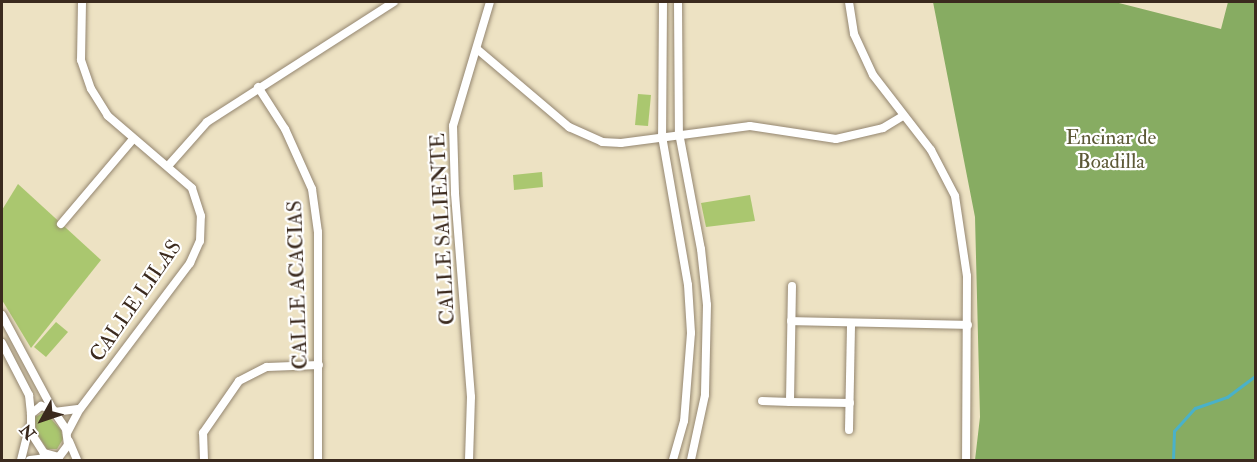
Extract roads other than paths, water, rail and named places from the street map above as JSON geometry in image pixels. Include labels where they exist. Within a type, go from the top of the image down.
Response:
[{"type":"street","name":"CALLE LILAS","points":[[57,458],[65,451],[67,436],[80,409],[190,263],[200,241],[201,216],[192,188],[108,116],[91,89],[81,60],[82,2]]},
{"type":"street","points":[[168,166],[207,122],[258,87],[394,2]]},
{"type":"street","name":"CALLE SALIENTE","points":[[469,460],[471,397],[453,126],[490,2]]},
{"type":"street","points":[[663,2],[662,136],[681,234],[691,333],[684,421],[673,460]]},
{"type":"street","points":[[678,2],[679,134],[701,249],[707,305],[705,395],[690,460]]},
{"type":"street","points":[[849,2],[854,34],[862,55],[903,116],[937,159],[955,196],[963,229],[968,325],[966,460]]},
{"type":"street","points":[[477,49],[549,111],[588,138],[621,143],[750,126],[836,139],[884,128],[903,116]]},
{"type":"street","name":"CALLE ACACIAS","points":[[258,87],[285,129],[312,189],[318,232],[318,460]]},
{"type":"street","points":[[61,224],[133,139]]},
{"type":"street","points":[[790,402],[792,286]]},
{"type":"street","points":[[2,315],[67,436],[76,460]]},
{"type":"street","points":[[791,321],[968,325]]},
{"type":"street","points":[[849,430],[851,322]]},
{"type":"street","points":[[2,343],[29,395],[31,414],[21,460]]},
{"type":"street","points":[[204,460],[203,433],[239,381],[267,367],[319,365]]},
{"type":"street","points":[[762,401],[850,403]]},
{"type":"street","points":[[31,414],[40,406],[54,411],[80,409]]},
{"type":"street","points":[[29,424],[37,445],[57,458]]},
{"type":"street","points":[[30,460],[57,458]]},
{"type":"waterway","points":[[1173,460],[1174,431],[1195,408],[1227,397],[1256,375]]},
{"type":"park label","name":"Encinar de Boadilla","points":[[1111,150]]}]
